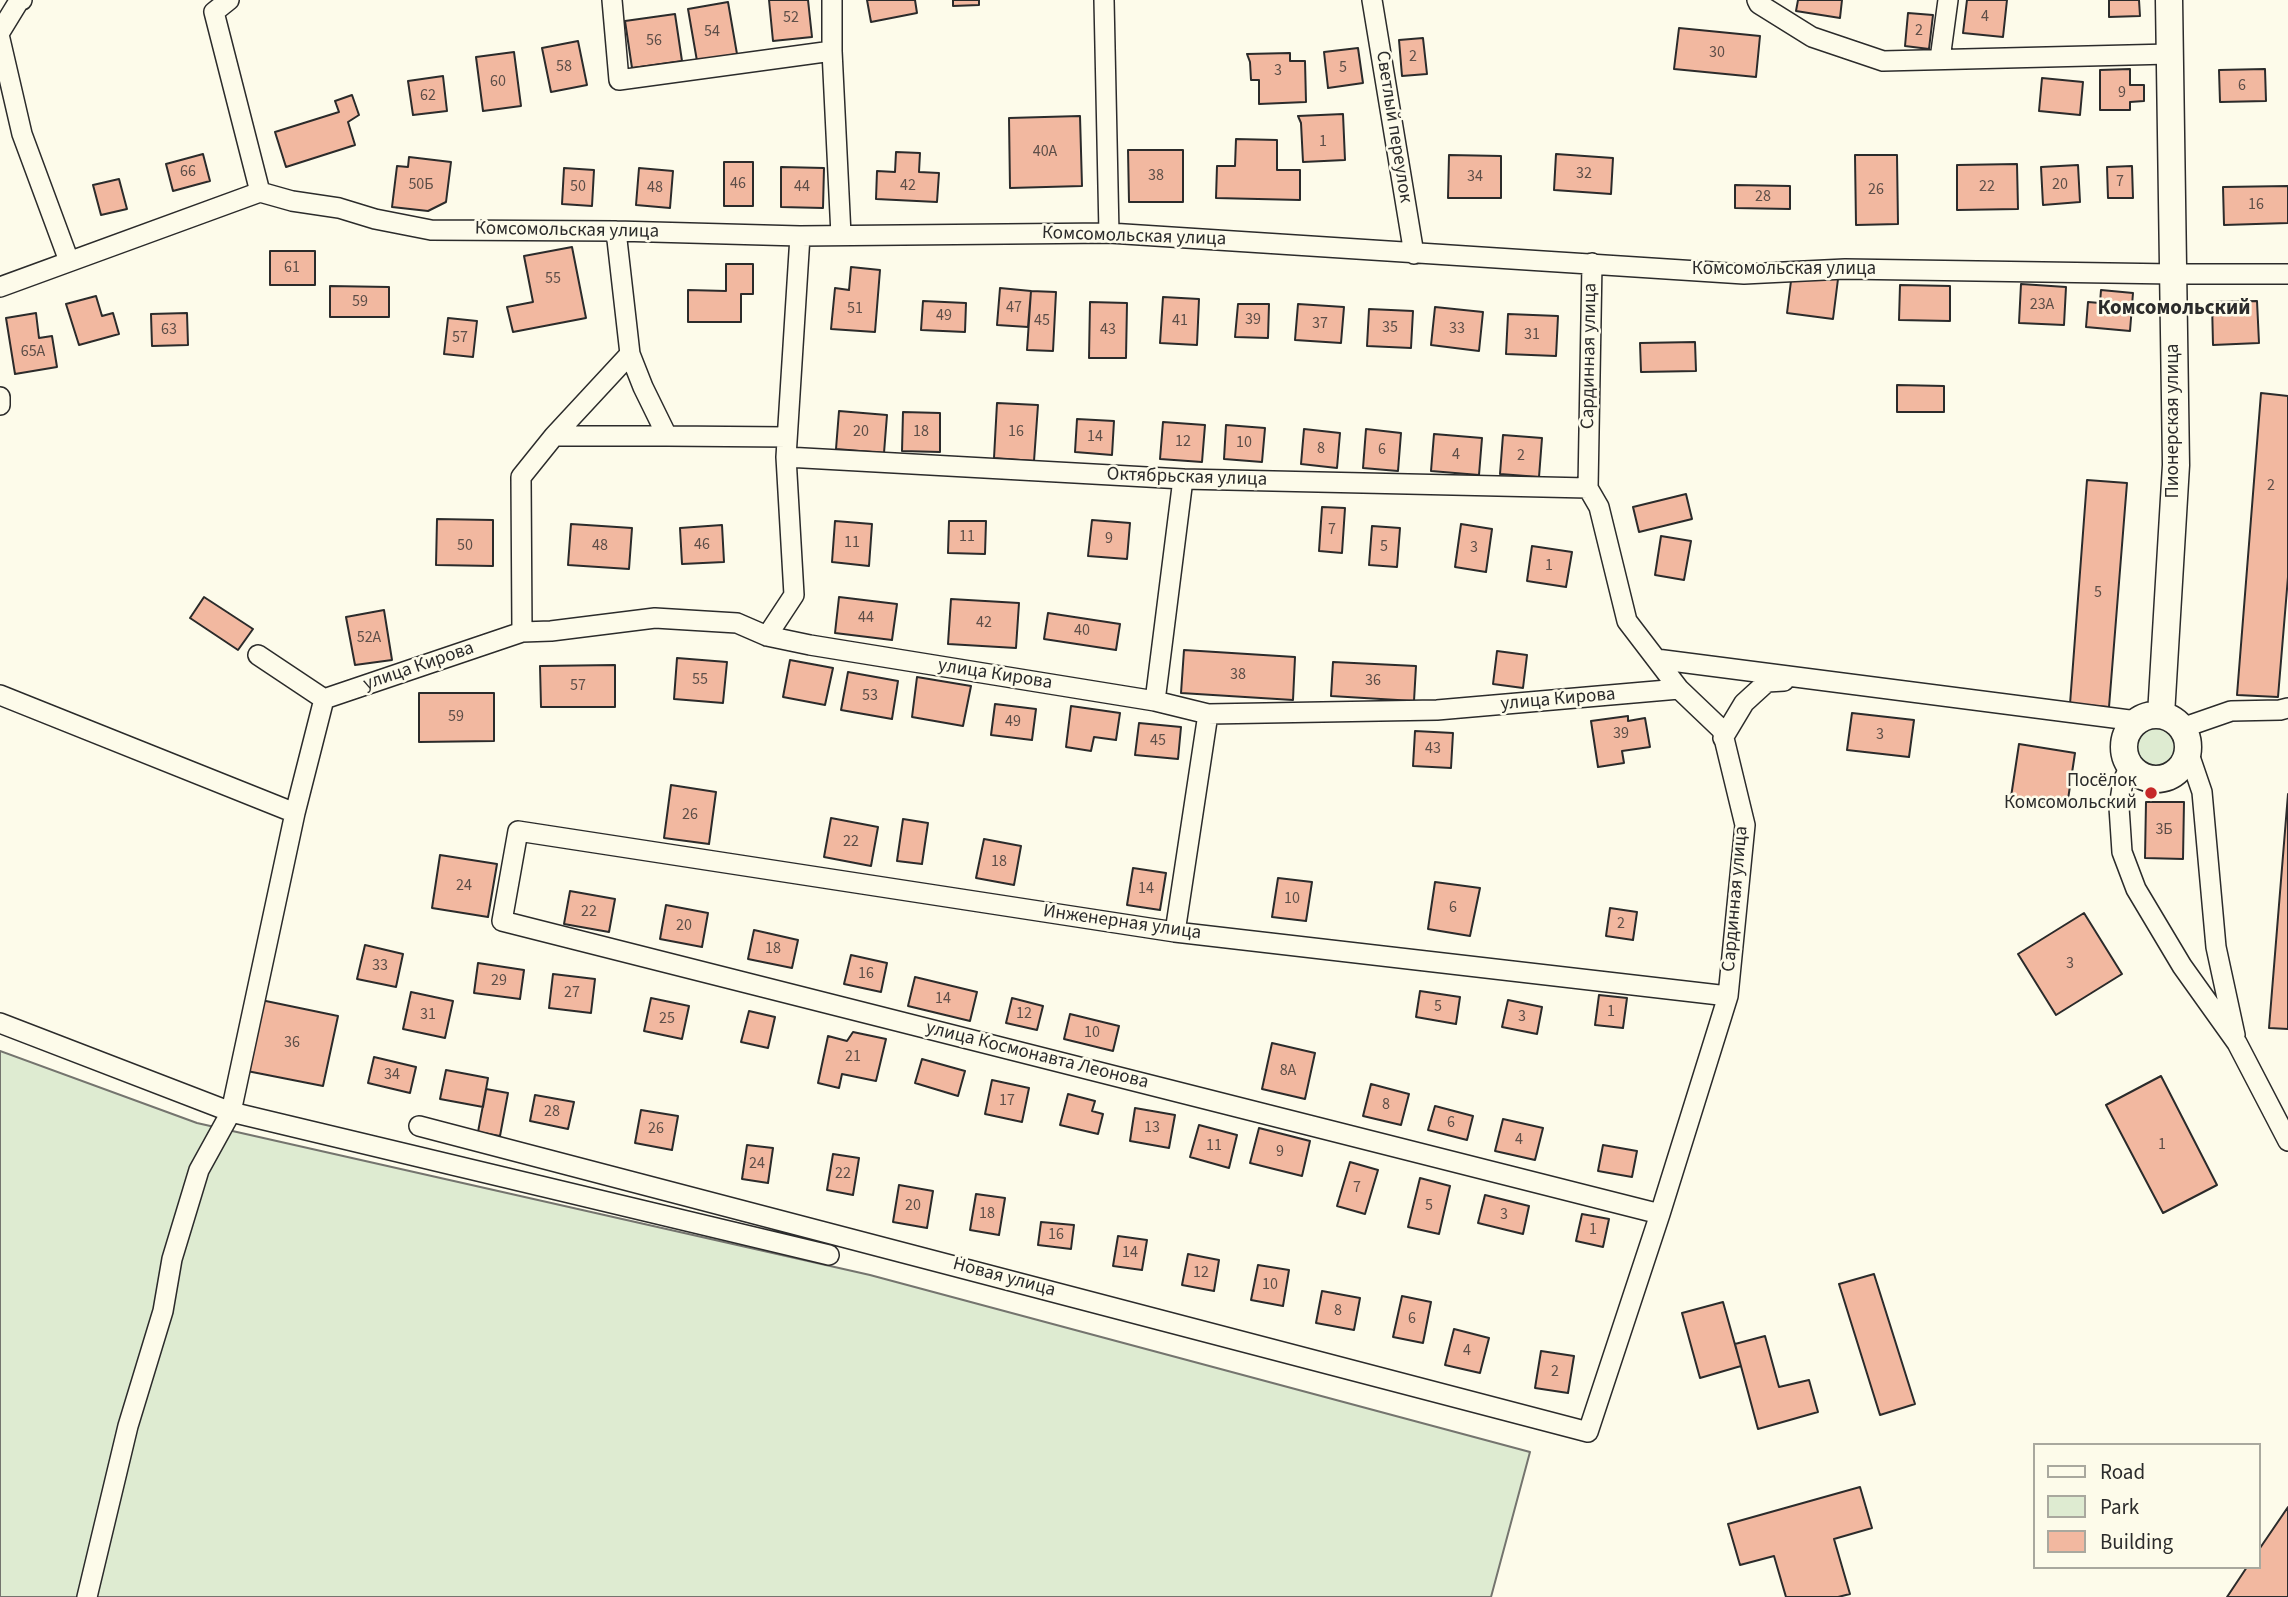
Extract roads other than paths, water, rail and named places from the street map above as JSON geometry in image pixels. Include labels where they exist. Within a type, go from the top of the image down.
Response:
[{"type":"street","points":[[0,32],[22,0]]},
{"type":"street","points":[[0,287],[260,192],[214,12],[229,0]]},
{"type":"street","points":[[612,0],[618,80],[832,51]]},
{"type":"street","points":[[832,0],[841,235]]},
{"type":"street","points":[[1104,0],[1109,233]]},
{"type":"street","name":"Светлый переулок","points":[[1372,0],[1414,254]]},
{"type":"street","points":[[1757,0],[1759,4],[1812,37],[1883,61],[2170,54]]},
{"type":"street","points":[[1940,59],[1948,0]]},
{"type":"street","name":"Пионерская улица","points":[[2169,0],[2176,465],[2167,729],[2202,792],[2216,947],[2237,1043]]},
{"type":"street","points":[[0,39],[22,134],[69,261]]},
{"type":"street","name":"Комсомольская улица","points":[[260,192],[431,230],[800,236],[1109,233],[1414,254],[1592,262],[1744,274],[1845,269],[2288,274]]},
{"type":"street","points":[[616,231],[630,354],[667,436]]},
{"type":"street","points":[[767,636],[794,596],[786,457],[800,236]]},
{"type":"street","name":"Сардинная улица","points":[[1588,1432],[1728,996],[1745,825],[1722,730],[1679,689],[1627,621],[1599,507],[1588,488],[1592,262]]},
{"type":"street","points":[[522,632],[521,477],[554,436],[630,354]]},
{"type":"street","points":[[0,397],[0,405]]},
{"type":"street","points":[[554,436],[787,437]]},
{"type":"street","name":"Октябрьская улица","points":[[786,457],[1183,480],[1588,488]]},
{"type":"street","points":[[1155,701],[1183,480]]},
{"type":"street","name":"улица Кирова","points":[[324,699],[522,632],[655,618],[737,623],[767,636],[810,645],[1155,701],[1208,714],[1437,710],[1679,689]]},
{"type":"street","points":[[88,1597],[128,1426],[163,1311],[172,1259],[199,1170],[231,1112],[295,813],[324,699],[258,655]]},
{"type":"street","points":[[1656,659],[2167,729],[2231,710],[2288,708]]},
{"type":"street","points":[[1723,737],[1744,704],[1768,682],[1810,680]]},
{"type":"street","points":[[0,695],[295,813]]},
{"type":"street","points":[[1175,932],[1208,714]]},
{"type":"street","points":[[2130,766],[2151,779],[2164,778],[2184,763],[2167,729]]},
{"type":"street","name":"Пионерская улица","points":[[2167,729],[2129,730],[2124,742],[2125,755],[2130,766],[2123,781],[2119,807],[2122,852],[2136,889],[2182,966],[2237,1043],[2288,1141]]},
{"type":"street","name":"Инженерная улица","points":[[518,831],[1175,932],[1728,996]]},
{"type":"street","name":"улица Космонавта Леонова","points":[[518,831],[502,921],[1660,1214]]},
{"type":"street","points":[[0,1023],[231,1112],[829,1255]]},
{"type":"street","name":"Новая улица","points":[[419,1126],[1588,1432]]},
{"type":"place","name":"Посёлок Комсомольский","points":[[2151,793]]},
{"type":"district","name":"Комсомольский","points":[[2174,309]]}]
